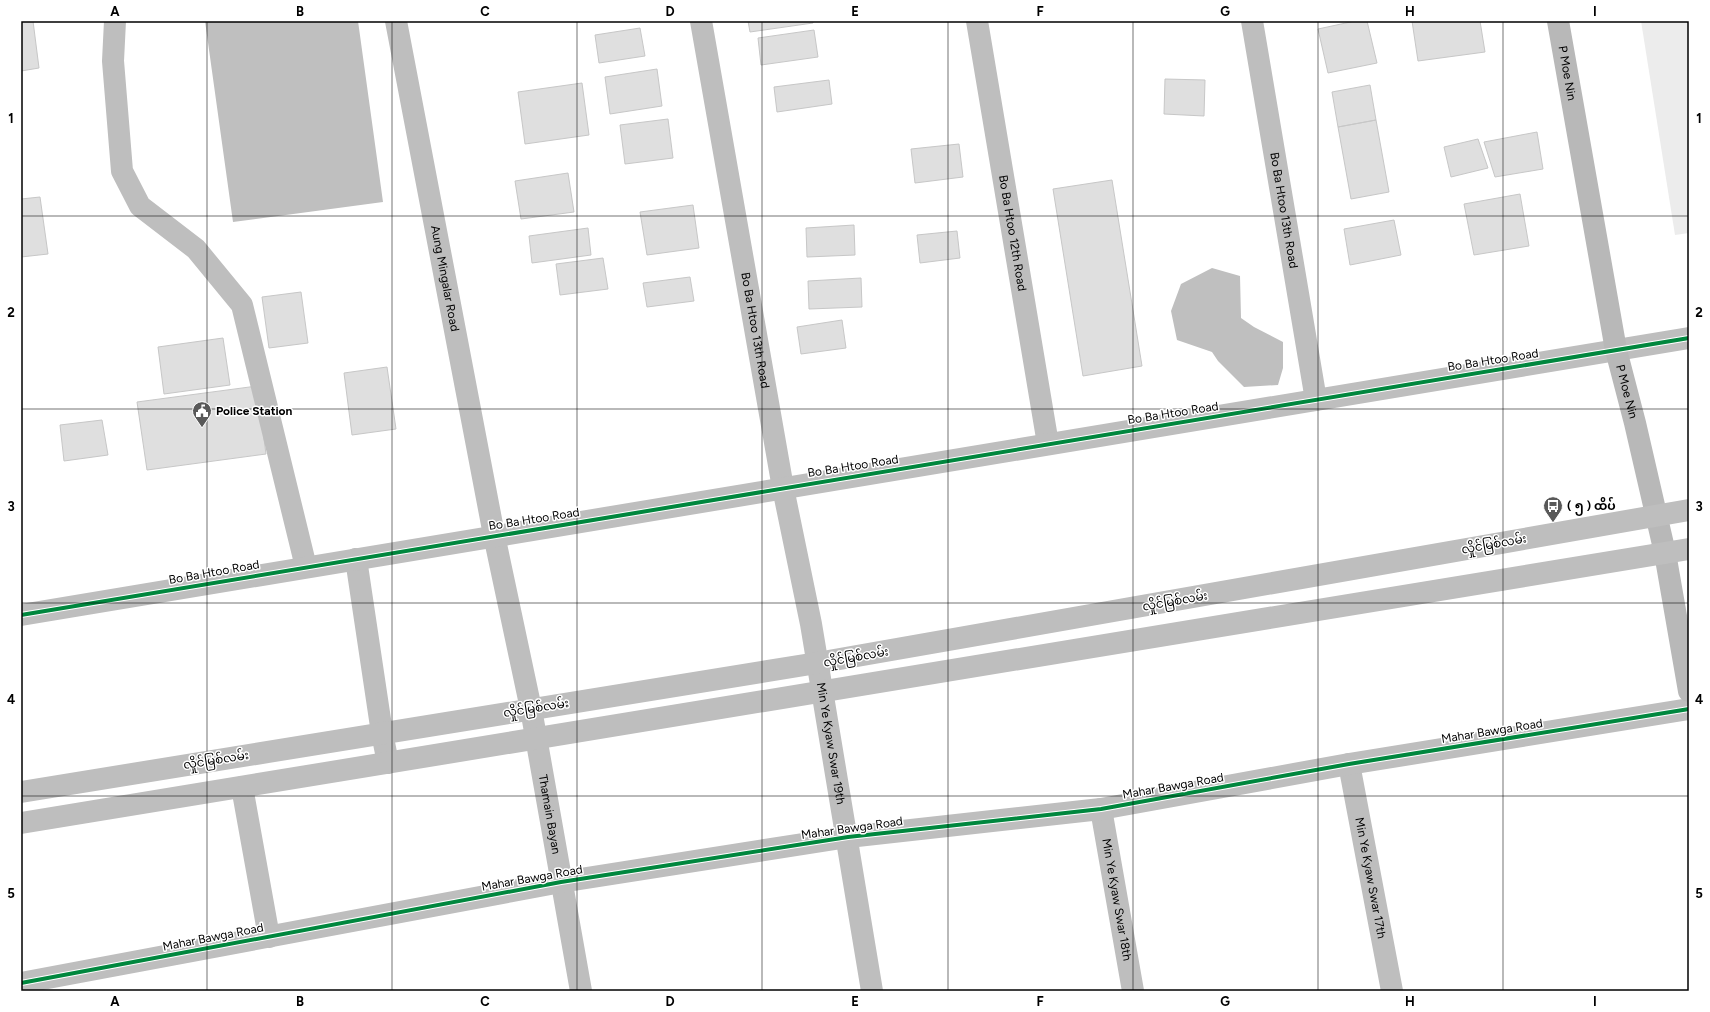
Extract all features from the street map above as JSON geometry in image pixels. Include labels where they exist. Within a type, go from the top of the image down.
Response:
[{"type":"street","points":[[115,21],[113,62],[122,171],[140,206],[196,250],[242,305],[306,567]]},
{"type":"street","name":"Aung Mingalar Road","points":[[396,21],[494,536],[531,709]]},
{"type":"street","name":"Bo Ba Htoo 13th Road","points":[[701,21],[783,488],[813,639]]},
{"type":"street","name":"Bo Ba Htoo 12th Road","points":[[977,21],[1048,444]]},
{"type":"street","name":"Bo Ba Htoo 13th Road","points":[[1252,21],[1316,400]]},
{"type":"street","name":"P Moe Nin","points":[[1558,21],[1616,350],[1635,423],[1665,553],[1689,691]]},
{"type":"street","name":"Bo Ba Htoo Road","points":[[21,615],[1689,338]]},
{"type":"street","name":"လှိုင်မြစ်လမ်း","points":[[21,792],[817,663],[1689,510]]},
{"type":"street","points":[[21,823],[388,764],[822,691],[1689,549]]},
{"type":"street","points":[[356,559],[388,764]]},
{"type":"street","name":"Min Ye Kyaw Swar 19th","points":[[813,639],[848,837],[872,991]]},
{"type":"street","name":"Thamain Bayan","points":[[531,709],[535,739],[581,991]]},
{"type":"street","name":"Mahar Bawga Road","points":[[21,983],[561,882],[848,837],[1101,809],[1349,764],[1689,709]]},
{"type":"street","name":"Min Ye Kyaw Swar 17th","points":[[1349,764],[1392,991]]},
{"type":"street","points":[[242,787],[269,937]]},
{"type":"street","name":"Min Ye Kyaw Swar 18th","points":[[1101,809],[1133,991]]},
{"type":"shaded area","points":[[205,21],[358,21],[383,202],[233,222]]},
{"type":"shaded area","points":[[1641,21],[1689,21],[1689,233],[1675,235]]},
{"type":"shaded area","points":[[1212,268],[1240,276],[1241,318],[1254,327],[1283,342],[1283,368],[1278,385],[1244,387],[1218,361],[1212,352],[1177,340],[1171,311],[1181,284]]},
{"type":"building","points":[[21,21],[33,21],[39,68],[21,71]]},
{"type":"building","points":[[748,21],[813,21],[813,23],[750,32]]},
{"type":"building","points":[[1355,21],[1367,21],[1377,63],[1328,73],[1318,29]]},
{"type":"building","points":[[1412,21],[1480,21],[1485,52],[1418,61]]},
{"type":"building","points":[[640,28],[645,56],[599,63],[595,35]]},
{"type":"building","points":[[814,30],[818,57],[761,65],[758,38]]},
{"type":"building","points":[[657,69],[662,106],[610,114],[605,77]]},
{"type":"building","points":[[1165,79],[1205,80],[1204,116],[1164,114]]},
{"type":"building","points":[[829,80],[832,104],[777,112],[774,87]]},
{"type":"building","points":[[582,83],[589,135],[525,144],[518,92]]},
{"type":"building","points":[[1370,85],[1376,120],[1338,127],[1332,92]]},
{"type":"building","points":[[668,119],[673,158],[625,164],[620,125]]},
{"type":"building","points":[[1376,120],[1389,192],[1351,199],[1338,127]]},
{"type":"building","points":[[1537,132],[1543,169],[1495,177],[1484,142]]},
{"type":"building","points":[[1478,139],[1488,168],[1451,177],[1444,147]]},
{"type":"building","points":[[959,144],[963,177],[915,183],[911,149]]},
{"type":"building","points":[[568,173],[574,212],[521,219],[515,181]]},
{"type":"building","points":[[1112,180],[1142,366],[1083,376],[1053,189]]},
{"type":"building","points":[[1520,194],[1529,246],[1474,255],[1464,204]]},
{"type":"building","points":[[40,197],[48,254],[21,257],[21,199]]},
{"type":"building","points":[[693,205],[699,248],[647,255],[640,212]]},
{"type":"building","points":[[1394,220],[1401,255],[1350,265],[1344,229]]},
{"type":"building","points":[[854,225],[855,255],[807,257],[806,228]]},
{"type":"building","points":[[588,228],[591,255],[532,263],[529,236]]},
{"type":"building","points":[[957,231],[960,258],[920,263],[917,235]]},
{"type":"building","points":[[603,258],[608,289],[560,295],[556,264]]},
{"type":"building","points":[[690,277],[694,301],[647,307],[643,283]]},
{"type":"building","points":[[861,278],[862,307],[809,309],[808,281]]},
{"type":"building","points":[[301,292],[308,343],[269,348],[262,297]]},
{"type":"building","points":[[842,320],[846,348],[801,354],[797,327]]},
{"type":"building","points":[[223,338],[230,385],[164,394],[158,347]]},
{"type":"building","points":[[387,367],[396,429],[352,435],[344,373]]},
{"type":"building","name":"Police Station","points":[[257,386],[266,454],[147,470],[137,402]]},
{"type":"building","points":[[102,420],[108,455],[64,461],[60,425]]},
{"type":"cycle path","points":[[21,615],[1689,338]]},
{"type":"cycle path","points":[[21,983],[561,882],[848,837],[1101,809],[1349,764],[1689,709]]},
{"type":"place","name":"Police Station","points":[[202,428]]},
{"type":"place","name":"( ၅ ) ထိပ်","points":[[1553,523]]}]
